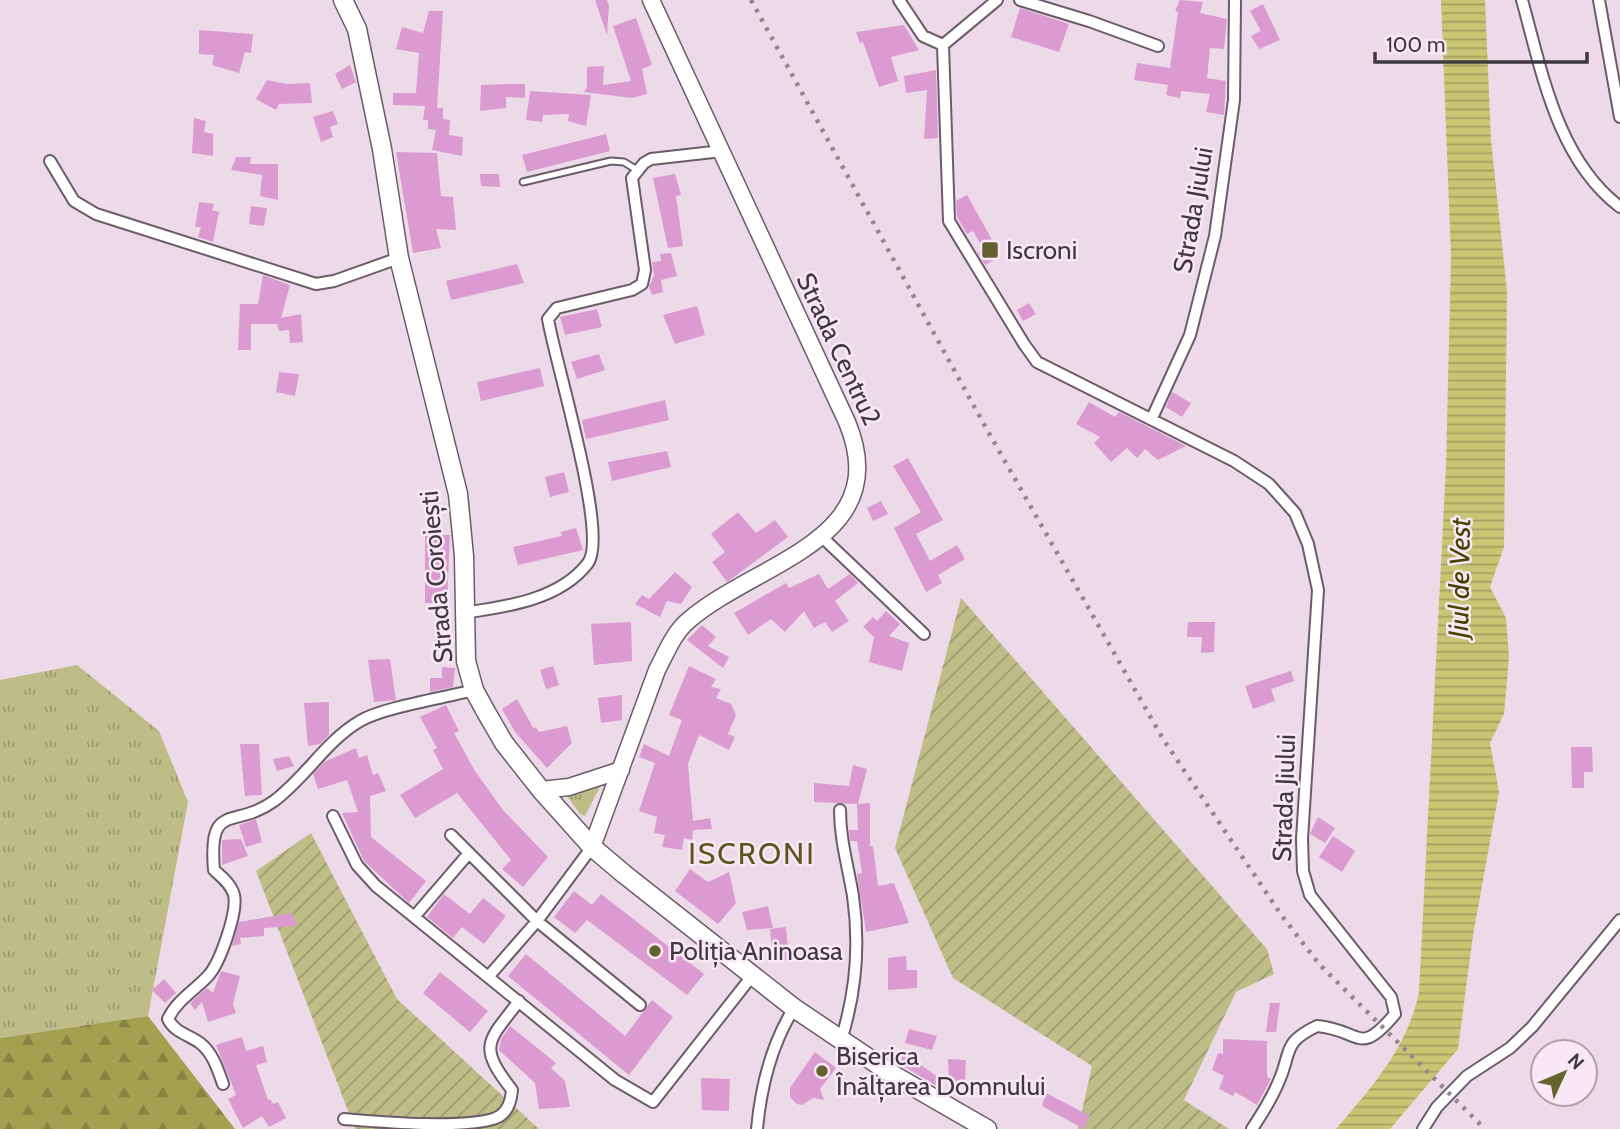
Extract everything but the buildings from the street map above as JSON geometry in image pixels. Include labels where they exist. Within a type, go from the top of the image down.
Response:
[{"type":"main road","name":"Strada Coroiești","points":[[343,0],[356,29],[369,83],[399,258],[458,494],[464,556],[466,661],[474,690],[504,743],[541,790],[592,847],[752,976],[794,1008],[895,1076],[987,1129]]},
{"type":"street","name":"Strada Centru2","points":[[592,847],[657,670],[670,643],[687,621],[729,592],[822,537],[844,515],[860,473],[858,448],[651,0]]},
{"type":"street","points":[[899,0],[923,36],[943,45],[997,0]]},
{"type":"street","points":[[1020,0],[1089,20],[1158,46]]},
{"type":"street","name":"Strada Jiului","points":[[1152,418],[1190,335],[1215,236],[1234,100],[1235,0]]},
{"type":"street","points":[[1522,0],[1550,98],[1572,153],[1596,188],[1620,207]]},
{"type":"street","points":[[1599,0],[1620,117]]},
{"type":"street","name":"Strada Jiului","points":[[943,45],[950,220],[1037,362],[1234,461],[1269,484],[1295,513],[1308,544],[1318,590],[1303,871],[1310,895],[1391,997],[1395,1014],[1376,1037],[1357,1038],[1331,1027],[1317,1026],[1300,1034],[1286,1052],[1280,1078],[1252,1129]]},
{"type":"street","points":[[463,613],[536,599],[572,578],[589,563],[594,551],[591,500],[548,319],[557,308],[632,290],[642,284],[645,271],[632,178],[638,170],[651,159],[722,151]]},
{"type":"street","points":[[50,161],[74,201],[96,214],[316,284],[399,258]]},
{"type":"street","points":[[822,537],[924,634]]},
{"type":"street","points":[[223,1084],[214,1060],[203,1045],[173,1028],[168,1019],[174,1006],[208,976],[219,961],[233,912],[234,895],[227,882],[214,870],[214,832],[219,824],[275,800],[328,746],[360,721],[377,713],[474,690]]},
{"type":"street","points":[[541,790],[569,787],[621,770]]},
{"type":"street","points":[[841,810],[840,837],[857,928],[851,1009],[841,1040]]},
{"type":"street","points":[[333,816],[357,865],[376,886],[615,1080],[653,1102],[752,976]]},
{"type":"street","points":[[451,835],[537,921],[640,1005]]},
{"type":"street","points":[[489,976],[537,921],[592,847]]},
{"type":"street","points":[[414,917],[469,853]]},
{"type":"street","points":[[1423,1129],[1437,1107],[1467,1076],[1510,1048],[1532,1027],[1620,920]]},
{"type":"street","points":[[344,1119],[415,1124],[471,1122],[494,1119],[505,1112],[511,1103],[512,1090],[500,1074],[489,1049],[494,1033],[519,1001]]},
{"type":"street","points":[[757,1129],[759,1103],[774,1042],[794,1008]]},
{"type":"lane","points":[[523,182],[611,162],[624,162],[638,170]]},
{"type":"green space","points":[[961,598],[1267,949],[1274,974],[1236,992],[1184,1100],[1229,1129],[1078,1129],[1092,1066],[953,978],[895,848]]},
{"type":"green space","points":[[77,665],[159,731],[188,802],[148,1016],[0,1038],[0,680]]},
{"type":"green space","points":[[601,785],[585,816],[580,814],[564,792]]},
{"type":"green space","points":[[311,833],[397,999],[539,1129],[355,1129],[256,871]]},
{"type":"green space","points":[[148,1016],[235,1129],[0,1129],[0,1038]]},
{"type":"water","name":"Jiul de Vest","points":[[1441,0],[1485,0],[1491,140],[1507,291],[1504,547],[1490,587],[1506,618],[1509,657],[1504,714],[1490,743],[1499,792],[1473,935],[1458,1049],[1390,1129],[1336,1129],[1387,1065],[1406,1031],[1419,992],[1446,466],[1451,256]]},
{"type":"railway","points":[[751,0],[986,428],[1163,739],[1282,916],[1319,964],[1485,1129]]},
{"type":"place","name":"Iscroni","points":[[990,250]]},
{"type":"place","name":"Poliția Aninoasa","points":[[655,951]]},
{"type":"place","name":"Biserica Înălțarea Domnului","points":[[822,1071]]},
{"type":"district","name":"ISCRONI","points":[[752,854]]}]
